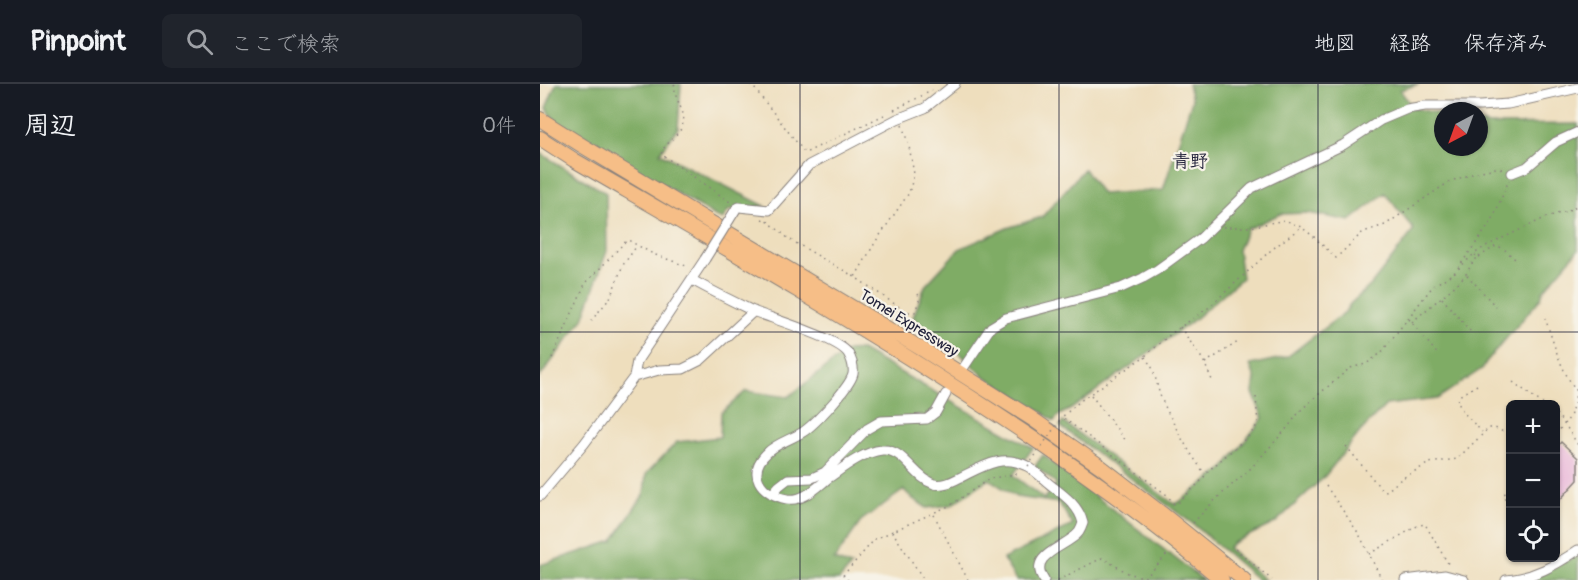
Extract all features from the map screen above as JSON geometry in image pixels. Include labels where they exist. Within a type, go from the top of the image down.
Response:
[{"type":"highway","name":"Tomei Expressway","points":[[540,119],[905,339],[1031,418],[1100,466],[1244,580]]},
{"type":"highway","name":"Tomei Expressway","points":[[540,138],[877,338],[1022,430],[1092,479],[1222,580]]},
{"type":"street","points":[[540,496],[584,444],[634,377],[637,361],[695,276],[736,209],[740,207],[769,210],[809,165],[898,114],[925,108],[955,84]]},
{"type":"street","points":[[964,367],[991,327],[1006,318],[1121,288],[1143,279],[1201,238],[1252,188],[1343,145],[1381,120],[1407,109],[1425,106],[1508,104],[1578,88]]},
{"type":"street","points":[[1512,173],[1527,167],[1556,142],[1578,132]]},
{"type":"street","points":[[695,276],[754,311],[834,343],[847,351],[853,365],[853,377],[815,423],[770,450],[760,460],[756,471],[759,483],[764,489],[789,500],[811,493],[851,463],[869,453],[884,450],[896,453],[926,480],[934,484],[945,484],[995,461],[1009,460],[1028,466],[1068,499],[1081,513],[1083,523],[1079,533],[1042,558],[1039,568],[1044,580]]},
{"type":"street","points":[[634,377],[659,370],[684,369],[701,360],[754,311]]},
{"type":"street","points":[[772,494],[788,480],[812,478],[825,472],[867,429],[881,421],[927,419],[936,412],[946,394]]},
{"type":"street","points":[[1506,580],[1531,576],[1578,550]]},
{"type":"street","points":[[1405,580],[1445,575],[1460,578]]},
{"type":"path","points":[[675,84],[676,96],[684,116],[682,128],[661,154],[724,197],[736,209]]},
{"type":"path","points":[[751,84],[805,153],[886,115]]},
{"type":"path","points":[[855,277],[876,241],[909,193],[914,174],[909,146],[898,114],[934,89]]},
{"type":"path","points":[[1213,227],[1250,227],[1285,220],[1301,227],[1336,258],[1363,232],[1385,225],[1433,191],[1454,180],[1496,168],[1512,173],[1491,220],[1455,272]]},
{"type":"path","points":[[1193,524],[1214,501],[1251,468],[1300,411],[1350,368],[1366,364],[1381,353],[1433,286],[1496,240],[1578,205]]},
{"type":"path","points":[[760,217],[789,239],[855,277],[909,312],[915,312],[919,301],[918,291]]},
{"type":"path","points":[[839,580],[875,539],[951,505],[989,479],[1020,474],[1062,417],[1214,303],[1233,283],[1301,227]]},
{"type":"path","points":[[552,358],[585,284],[628,240],[695,276]]},
{"type":"path","points":[[591,321],[610,298],[622,265],[637,246]]},
{"type":"path","points":[[1412,322],[1466,274],[1474,260],[1496,246],[1503,248],[1516,260]]},
{"type":"path","points":[[1474,254],[1478,258]]},
{"type":"path","points":[[1466,274],[1498,309]]},
{"type":"path","points":[[1441,297],[1471,332]]},
{"type":"path","points":[[1408,318],[1439,356]]},
{"type":"path","points":[[1545,318],[1556,352],[1567,377],[1577,391]]},
{"type":"path","points":[[1180,327],[1197,350],[1212,380]]},
{"type":"path","points":[[1205,364],[1238,342]]},
{"type":"path","points":[[1144,356],[1154,372],[1161,398],[1179,436],[1206,475]]},
{"type":"path","points":[[1513,382],[1536,400]]},
{"type":"path","points":[[1477,385],[1459,396],[1457,401],[1464,413],[1482,433]]},
{"type":"path","points":[[1560,428],[1570,417],[1578,387]]},
{"type":"path","points":[[1091,394],[1126,442]]},
{"type":"path","points":[[1062,417],[1167,495],[1174,504],[1179,502],[1208,471],[1250,435],[1258,424],[1256,398]]},
{"type":"path","points":[[1560,418],[1578,445]]},
{"type":"path","points":[[1346,446],[1382,490],[1387,491],[1401,479],[1429,463],[1457,459],[1482,433],[1490,428],[1506,433]]},
{"type":"path","points":[[1326,486],[1345,512],[1382,580]]},
{"type":"path","points":[[933,513],[968,580]]},
{"type":"path","points":[[1369,554],[1419,525],[1425,524],[1460,578]]},
{"type":"path","points":[[892,531],[924,580]]},
{"type":"path","points":[[1235,549],[1272,580]]},
{"type":"path","points":[[1059,580],[1102,558],[1130,574],[1145,577],[1169,552]]},
{"type":"path","points":[[843,575],[848,580]]},
{"type":"green space","points":[[556,84],[681,84],[678,128],[660,153],[765,206],[729,210],[722,220],[589,141],[559,126],[546,108]]},
{"type":"green space","points":[[1188,84],[1419,84],[1400,90],[1413,108],[1434,113],[1434,156],[1488,156],[1488,125],[1578,124],[1578,250],[1483,368],[1437,399],[1386,405],[1360,432],[1325,476],[1275,523],[1233,543],[1228,548],[1265,580],[1258,580],[1193,524],[1060,426],[1063,422],[1174,504],[1179,502],[1223,469],[1263,418],[1253,393],[1255,378],[1250,365],[1287,357],[1345,312],[1350,304],[1371,285],[1414,230],[1385,193],[1350,221],[1308,213],[1280,214],[1247,229],[1238,250],[1242,278],[1190,323],[1071,409],[1059,415],[1054,421],[984,376],[951,345],[929,333],[913,317],[925,286],[959,249],[1007,228],[1042,217],[1084,169],[1102,194],[1163,190],[1192,100]]},
{"type":"green space","points":[[540,153],[606,193],[607,251],[583,319],[540,377]]},
{"type":"green space","points":[[861,350],[1033,448],[1013,475],[1044,499],[1057,484],[1035,466],[1043,455],[1203,580],[1016,580],[1003,559],[1073,525],[1059,503],[1016,497],[989,479],[951,505],[927,508],[904,490],[862,520],[834,560],[851,566],[839,580],[540,580],[540,565],[613,541],[644,494],[646,474],[677,442],[720,437],[721,413],[746,391],[788,397],[847,351]]},
{"type":"green space","points":[[1578,555],[1578,580],[1529,580]]},
{"type":"building","points":[[1560,443],[1578,458],[1578,480],[1560,500],[1560,454]]},
{"type":"district","name":"青野","points":[[1190,161]]}]
